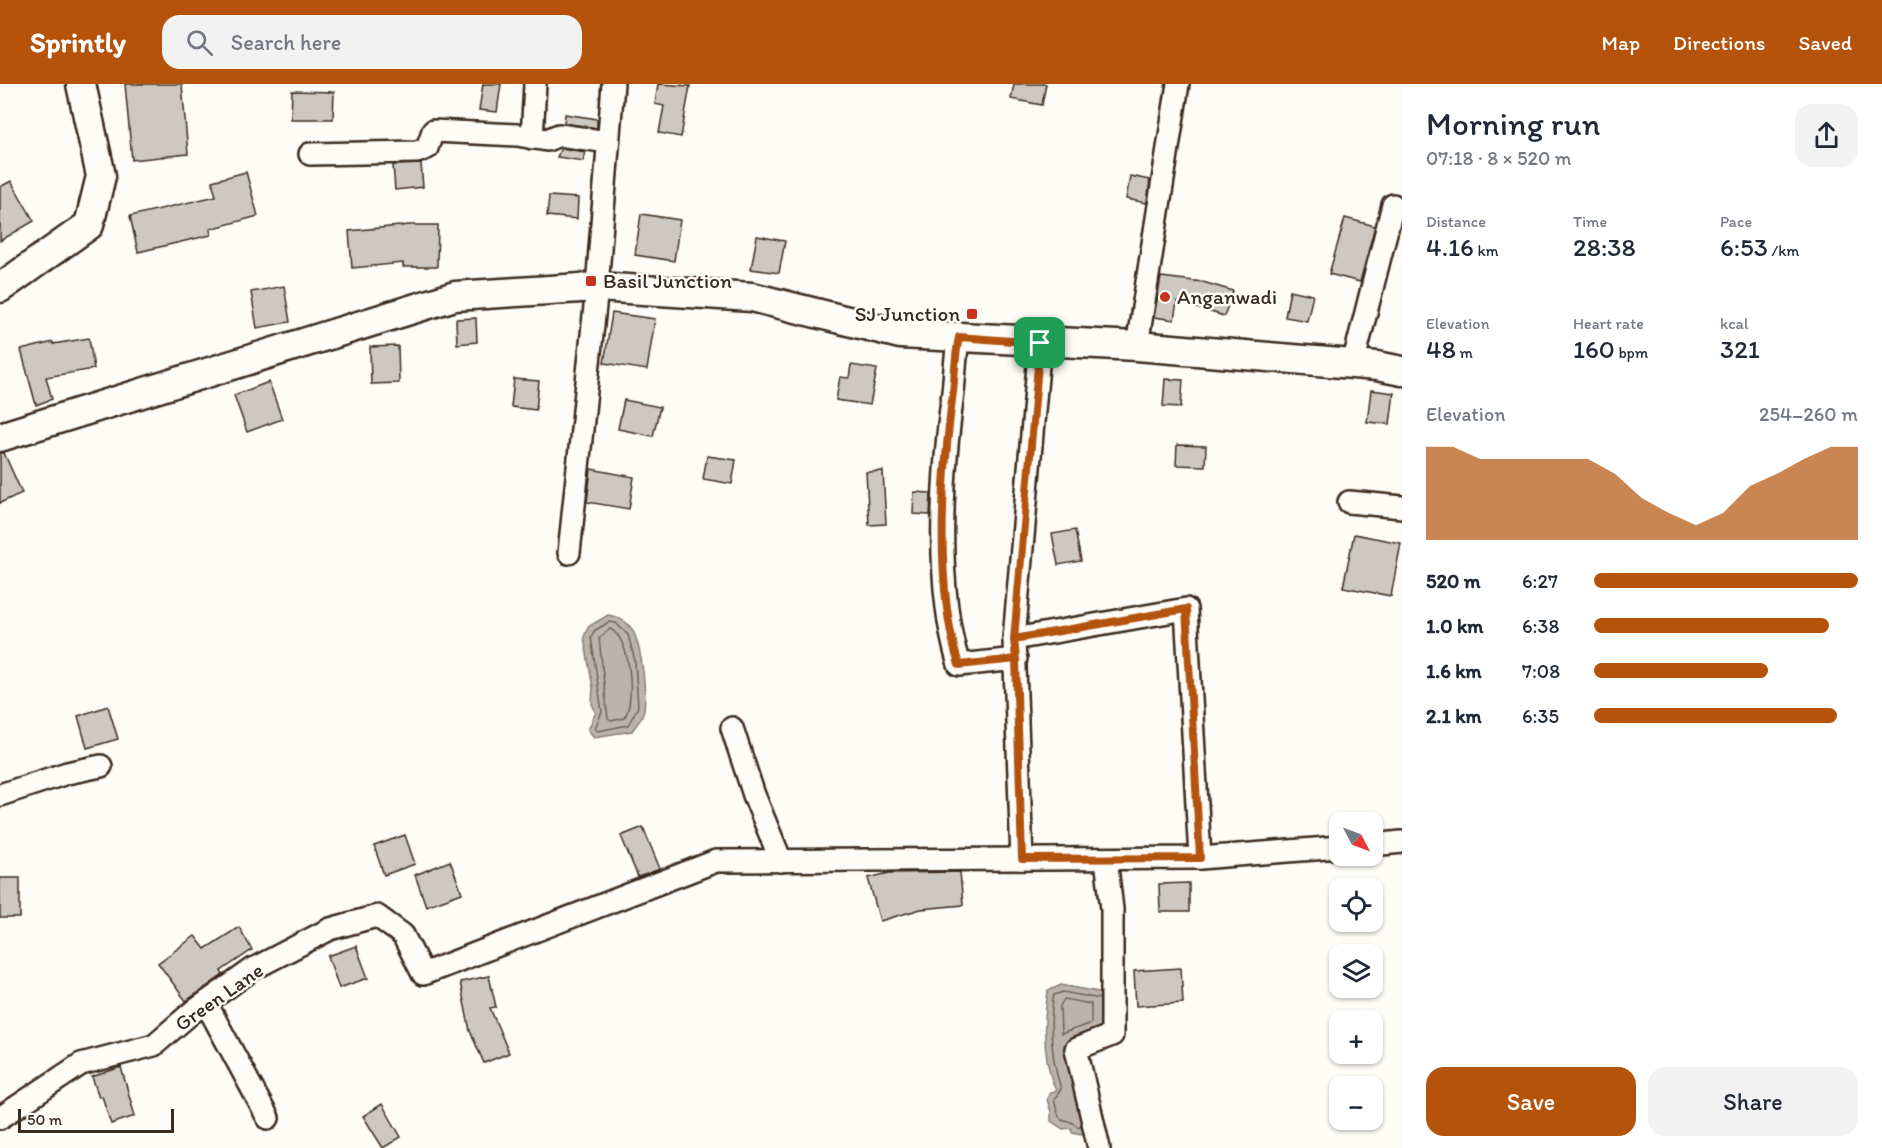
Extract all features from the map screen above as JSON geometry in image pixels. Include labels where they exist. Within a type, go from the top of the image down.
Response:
[{"type":"main road","points":[[0,288],[89,225],[101,177],[81,84]]},
{"type":"main road","points":[[0,437],[455,296],[597,287],[752,297],[900,334],[1040,343],[1137,346],[1402,370]]},
{"type":"street","points":[[532,138],[535,84]]},
{"type":"street","points":[[569,554],[597,287],[613,84]]},
{"type":"street","points":[[1137,346],[1178,84]]},
{"type":"street","points":[[310,154],[417,152],[427,148],[433,131],[547,140],[559,135],[608,142]]},
{"type":"street","points":[[1353,364],[1393,205]]},
{"type":"street","points":[[959,337],[947,435],[943,518],[949,632],[959,665],[1015,649],[1186,609],[1200,858]]},
{"type":"street","points":[[1022,859],[1015,649],[1040,343]]},
{"type":"street","points":[[1349,502],[1402,507]]},
{"type":"street","points":[[732,728],[754,795],[781,861],[1200,858],[1329,848]]},
{"type":"street","points":[[0,795],[67,773],[101,766]]},
{"type":"street","points":[[1383,843],[1402,842]]},
{"type":"street","points":[[1099,1148],[1076,1049],[1112,1035],[1112,909],[1106,859]]},
{"type":"street","name":"Green Lane","points":[[0,1119],[81,1064],[154,1045],[253,969],[330,929],[377,916],[403,935],[423,974],[716,861],[781,861]]},
{"type":"street","points":[[206,1003],[268,1118]]},
{"type":"water","points":[[608,615],[623,621],[634,633],[643,674],[644,708],[641,718],[632,731],[594,737],[588,730],[596,712],[592,704],[593,688],[584,637],[588,627]]},
{"type":"water","points":[[1061,985],[1103,993],[1105,1026],[1084,1041],[1087,1135],[1072,1132],[1071,1128],[1063,1129],[1051,1121],[1047,1099],[1050,1092],[1056,1091],[1046,1055],[1046,1003],[1048,991]]},
{"type":"building","points":[[125,84],[182,84],[188,154],[132,160]]},
{"type":"building","points":[[483,84],[501,84],[497,112],[479,110]]},
{"type":"building","points":[[658,84],[690,86],[681,137],[659,133],[664,106],[655,104]]},
{"type":"building","points":[[1014,84],[1046,84],[1042,105],[1011,99]]},
{"type":"building","points":[[292,91],[334,92],[333,119],[291,119]]},
{"type":"building","points":[[565,114],[597,119],[597,128],[564,123]]},
{"type":"building","points":[[561,148],[585,152],[583,161],[557,157]]},
{"type":"building","points":[[421,164],[423,187],[395,190],[393,165]]},
{"type":"building","points":[[246,172],[258,216],[210,229],[211,235],[138,252],[130,216],[216,196],[212,181]]},
{"type":"building","points":[[1130,176],[1150,180],[1147,203],[1126,199]]},
{"type":"building","points":[[11,181],[34,221],[0,241],[0,187]]},
{"type":"building","points":[[549,196],[578,198],[577,219],[547,216]]},
{"type":"building","points":[[641,214],[680,220],[674,261],[635,255]]},
{"type":"building","points":[[1345,218],[1375,226],[1360,282],[1329,274]]},
{"type":"building","points":[[410,225],[438,225],[437,267],[403,267],[403,263],[352,268],[349,231]]},
{"type":"building","points":[[757,236],[785,241],[779,273],[751,269]]},
{"type":"building","points":[[1161,277],[1203,282],[1233,291],[1224,316],[1177,302],[1174,320],[1154,317]]},
{"type":"building","points":[[284,286],[290,322],[257,328],[251,292]]},
{"type":"building","points":[[1290,290],[1313,295],[1307,321],[1285,317]]},
{"type":"building","points":[[612,313],[655,319],[647,370],[604,363]]},
{"type":"building","points":[[476,318],[477,342],[457,344],[456,319]]},
{"type":"building","points":[[89,338],[94,369],[46,377],[52,399],[36,405],[21,350],[53,342],[53,344]]},
{"type":"building","points":[[398,346],[399,383],[371,384],[370,347]]},
{"type":"building","points":[[851,365],[877,369],[870,405],[836,400],[840,377],[849,378]]},
{"type":"building","points":[[514,379],[539,381],[536,410],[511,407]]},
{"type":"building","points":[[1165,379],[1183,380],[1181,407],[1163,406]]},
{"type":"building","points":[[269,382],[282,419],[247,432],[234,395]]},
{"type":"building","points":[[1371,390],[1394,393],[1390,424],[1367,422]]},
{"type":"building","points":[[624,400],[660,407],[653,436],[618,429]]},
{"type":"building","points":[[1177,445],[1206,446],[1205,466],[1176,465]]},
{"type":"building","points":[[0,453],[4,453],[22,493],[0,503]]},
{"type":"building","points":[[707,456],[736,460],[732,484],[703,479]]},
{"type":"building","points":[[591,469],[634,477],[629,509],[587,502]]},
{"type":"building","points":[[883,471],[886,524],[869,525],[866,472]]},
{"type":"building","points":[[914,492],[931,493],[930,515],[913,514]]},
{"type":"building","points":[[1075,530],[1081,561],[1058,565],[1052,534]]},
{"type":"building","points":[[1354,534],[1401,543],[1391,596],[1343,587]]},
{"type":"building","points":[[108,706],[118,739],[87,748],[78,716]]},
{"type":"building","points":[[643,827],[660,869],[638,877],[621,836]]},
{"type":"building","points":[[405,835],[415,864],[384,875],[374,846]]},
{"type":"building","points":[[450,861],[462,893],[426,906],[415,875]]},
{"type":"building","points":[[960,872],[963,905],[921,909],[880,921],[868,878],[889,873]]},
{"type":"building","points":[[0,878],[20,878],[20,918],[0,918]]},
{"type":"building","points":[[1189,883],[1189,912],[1160,912],[1159,884]]},
{"type":"building","points":[[239,927],[252,950],[221,971],[223,975],[186,1001],[158,963],[195,936],[205,949]]},
{"type":"building","points":[[356,946],[368,978],[339,988],[328,956]]},
{"type":"building","points":[[1181,968],[1183,1003],[1136,1006],[1134,971]]},
{"type":"building","points":[[489,976],[496,1007],[490,1008],[509,1053],[484,1063],[470,1031],[460,982]]},
{"type":"building","points":[[121,1067],[135,1116],[111,1124],[102,1096],[99,1097],[92,1077]]},
{"type":"building","points":[[382,1104],[401,1137],[383,1148],[363,1116]]},
{"type":"place","name":"Basil Junction","points":[[591,281]]},
{"type":"place","name":"Anganwadi","points":[[1165,297]]},
{"type":"place","name":"SJ Junction","points":[[972,314]]},
{"type":"route","points":[[1040,343],[959,337],[947,435],[943,518],[949,632],[959,665],[1016,659],[1014,639],[1186,609],[1200,858],[1022,859],[1016,659],[1014,639],[1040,343]]}]
